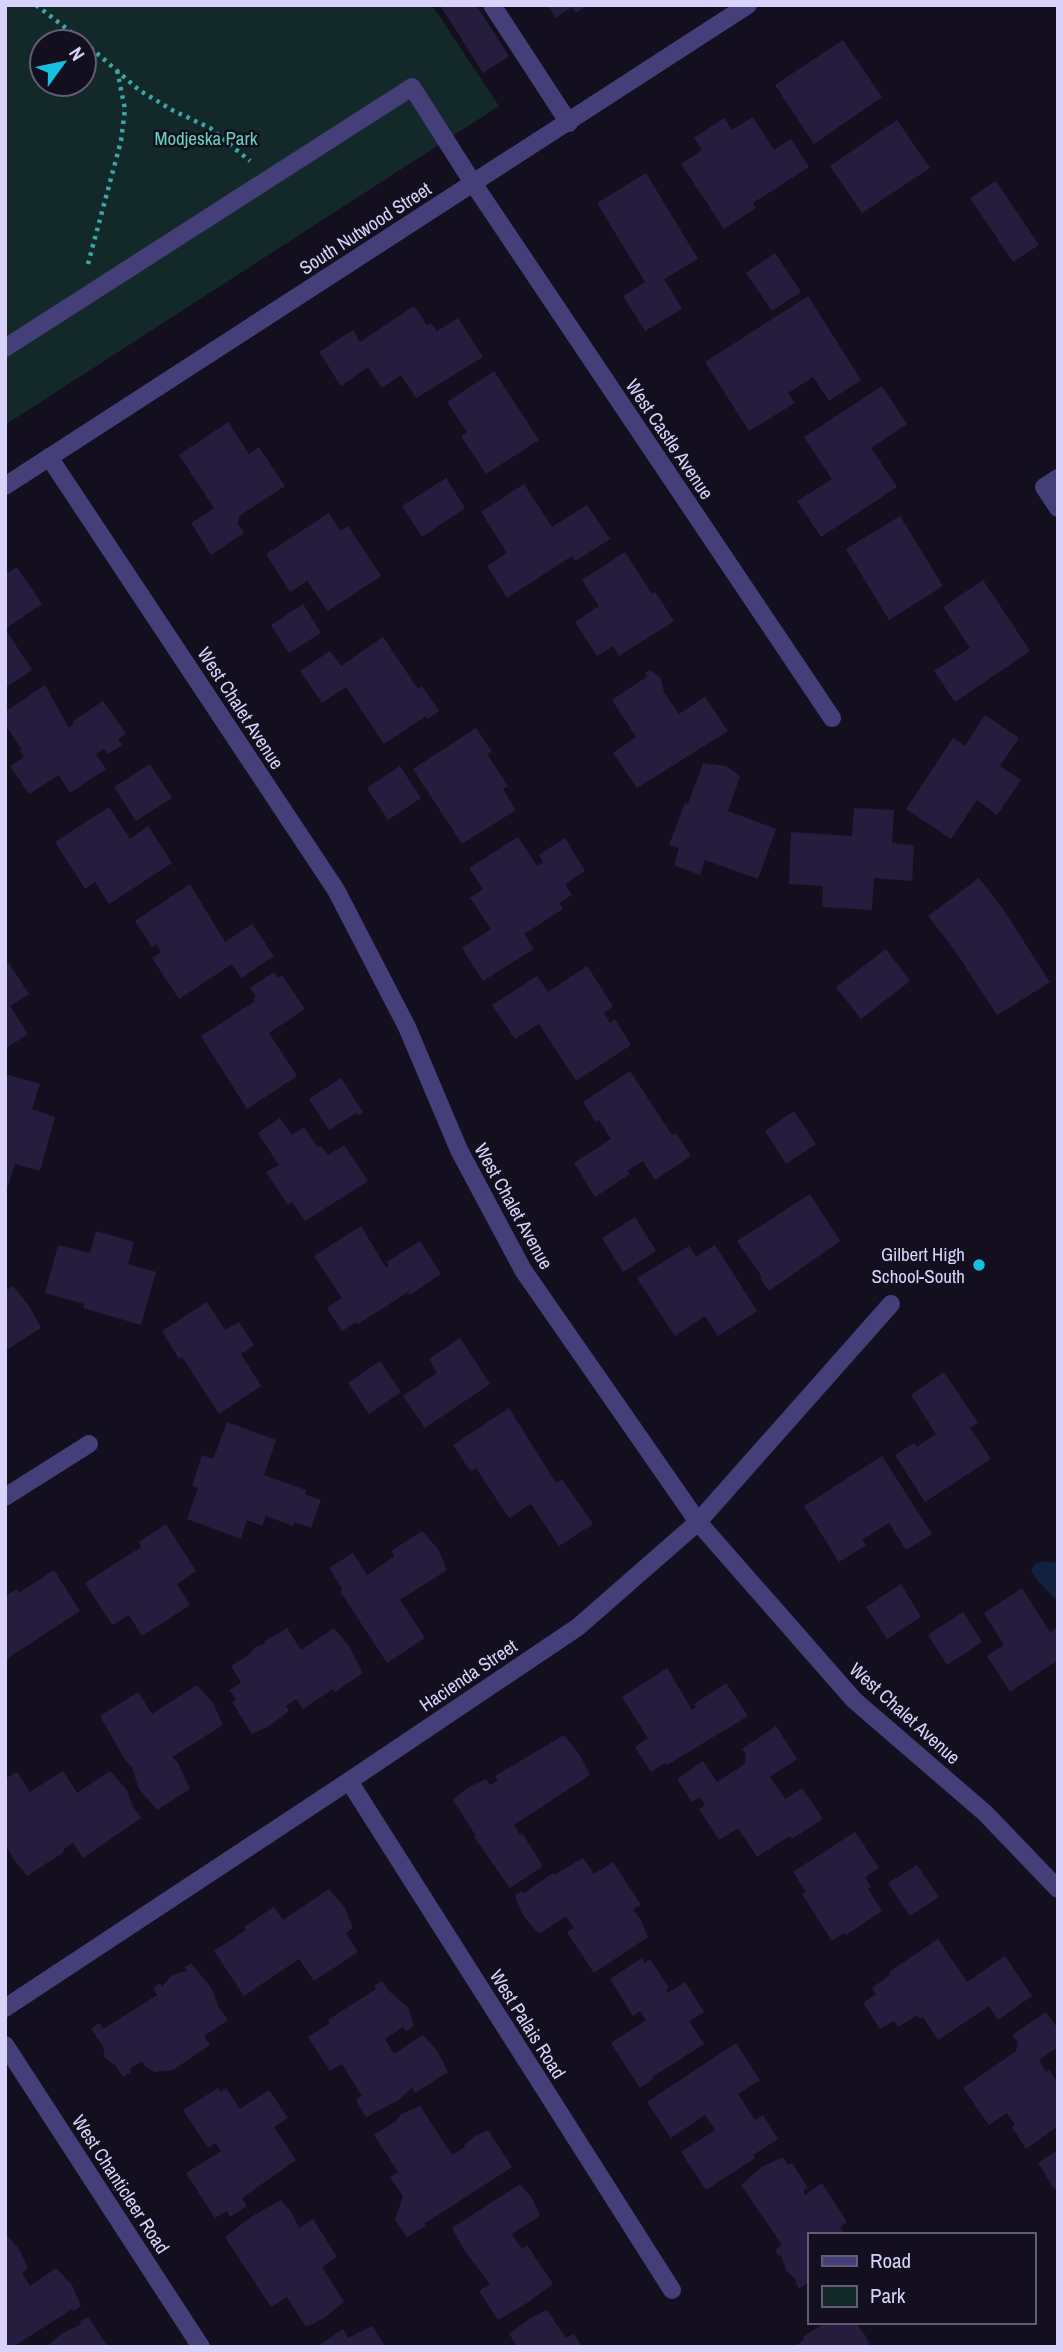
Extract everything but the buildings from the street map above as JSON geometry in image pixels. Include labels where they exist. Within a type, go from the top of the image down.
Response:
[{"type":"street","points":[[492,5],[569,123]]},
{"type":"street","name":"South Nutwood Street","points":[[5,486],[748,5]]},
{"type":"street","name":"West Castle Avenue","points":[[270,177],[412,87],[473,183],[832,718]]},
{"type":"street","points":[[5,348],[270,177]]},
{"type":"street","name":"West Chalet Avenue","points":[[50,457],[336,890],[407,1027],[459,1150],[523,1270],[698,1522],[854,1700],[985,1813],[1058,1889]]},
{"type":"street","points":[[1058,478],[1044,487],[1058,508]]},
{"type":"street","name":"Hacienda Street","points":[[5,2008],[578,1627],[698,1522],[891,1304]]},
{"type":"street","points":[[5,1497],[89,1444]]},
{"type":"street","name":"West Palais Road","points":[[349,1781],[672,2290]]},
{"type":"street","name":"West Chanticleer Road","points":[[5,2045],[201,2347]]},
{"type":"path","points":[[36,5],[66,28]]},
{"type":"path","points":[[98,54],[139,90],[210,128],[270,177]]},
{"type":"path","points":[[79,300],[121,141],[125,109],[117,70]]},
{"type":"green space","name":"Modjeska Park","points":[[5,5],[432,5],[499,106],[5,425]]},
{"type":"water","points":[[1042,1561],[1058,1563],[1058,1601],[1031,1571],[1035,1564]]},
{"type":"place","name":"Gilbert High School-South","points":[[979,1265]]}]
